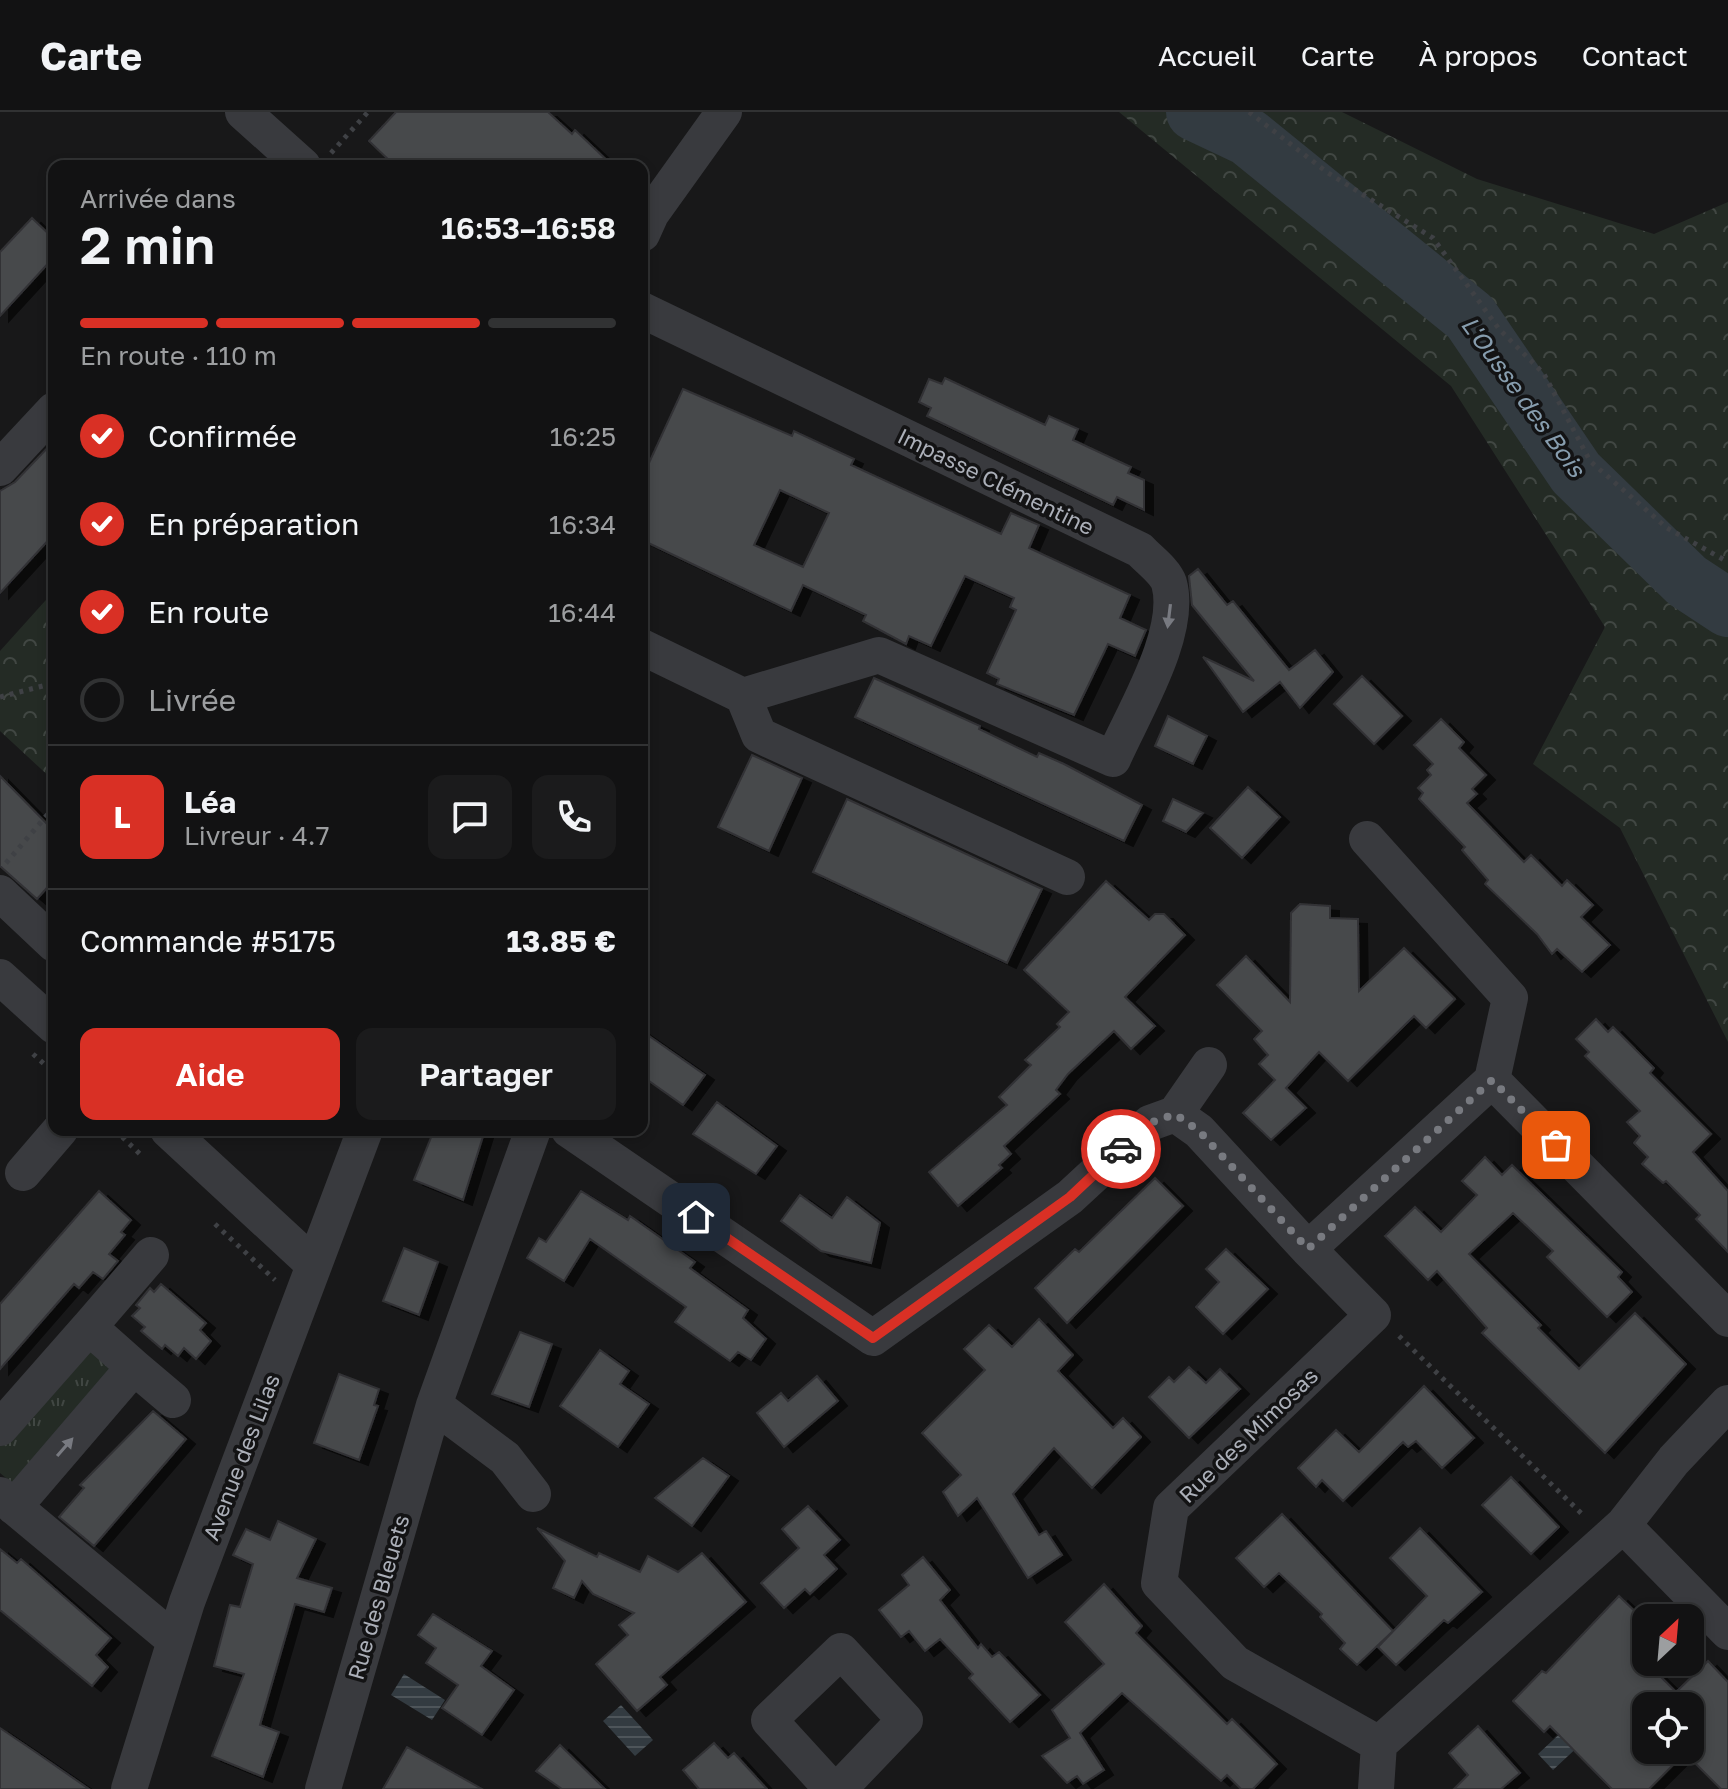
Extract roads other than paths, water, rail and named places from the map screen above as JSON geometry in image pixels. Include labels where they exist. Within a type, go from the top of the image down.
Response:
[{"type":"street","points":[[243,112],[315,160]]},
{"type":"street","points":[[648,224],[667,191],[724,112]]},
{"type":"street","name":"Impasse Clémentine","points":[[648,313],[1140,550],[1168,580],[1172,613],[1165,640],[1113,759],[879,655],[743,696]]},
{"type":"street","points":[[0,468],[48,416]]},
{"type":"street","points":[[648,650],[743,696],[759,735],[1067,877]]},
{"type":"street","points":[[1175,1114],[1199,1131],[1308,1249],[1492,1080],[1510,998],[1367,839]]},
{"type":"street","points":[[0,893],[48,938]]},
{"type":"street","points":[[0,977],[48,1021]]},
{"type":"street","points":[[578,1136],[873,1338],[1070,1197],[1150,1123],[1175,1114],[1209,1065]]},
{"type":"street","points":[[1492,1080],[1728,1319]]},
{"type":"street","points":[[23,1173],[55,1136]]},
{"type":"street","points":[[174,1136],[314,1265]]},
{"type":"street","name":"Avenue des Lilas","points":[[129,1789],[174,1640],[363,1136]]},
{"type":"street","name":"Rue des Bleuets","points":[[323,1789],[434,1405],[531,1136]]},
{"type":"street","name":"Rue des Mimosas","points":[[1308,1249],[1373,1315],[1171,1508],[1159,1583],[1235,1663],[1379,1744]]},
{"type":"street","points":[[0,1428],[151,1255]]},
{"type":"street","points":[[89,1327],[173,1400]]},
{"type":"street","points":[[134,1367],[7,1501],[174,1640]]},
{"type":"street","points":[[1376,1789],[1379,1744],[1623,1525],[1674,1460],[1728,1403]]},
{"type":"street","points":[[434,1405],[505,1458],[533,1494]]},
{"type":"street","points":[[1623,1525],[1728,1632]]},
{"type":"street","points":[[832,1789],[769,1720],[841,1651],[905,1720],[839,1789]]},
{"type":"waterway","name":"L'Ousse des Bois","points":[[1195,112],[1248,137],[1470,317],[1576,473],[1687,581],[1728,608]]}]
